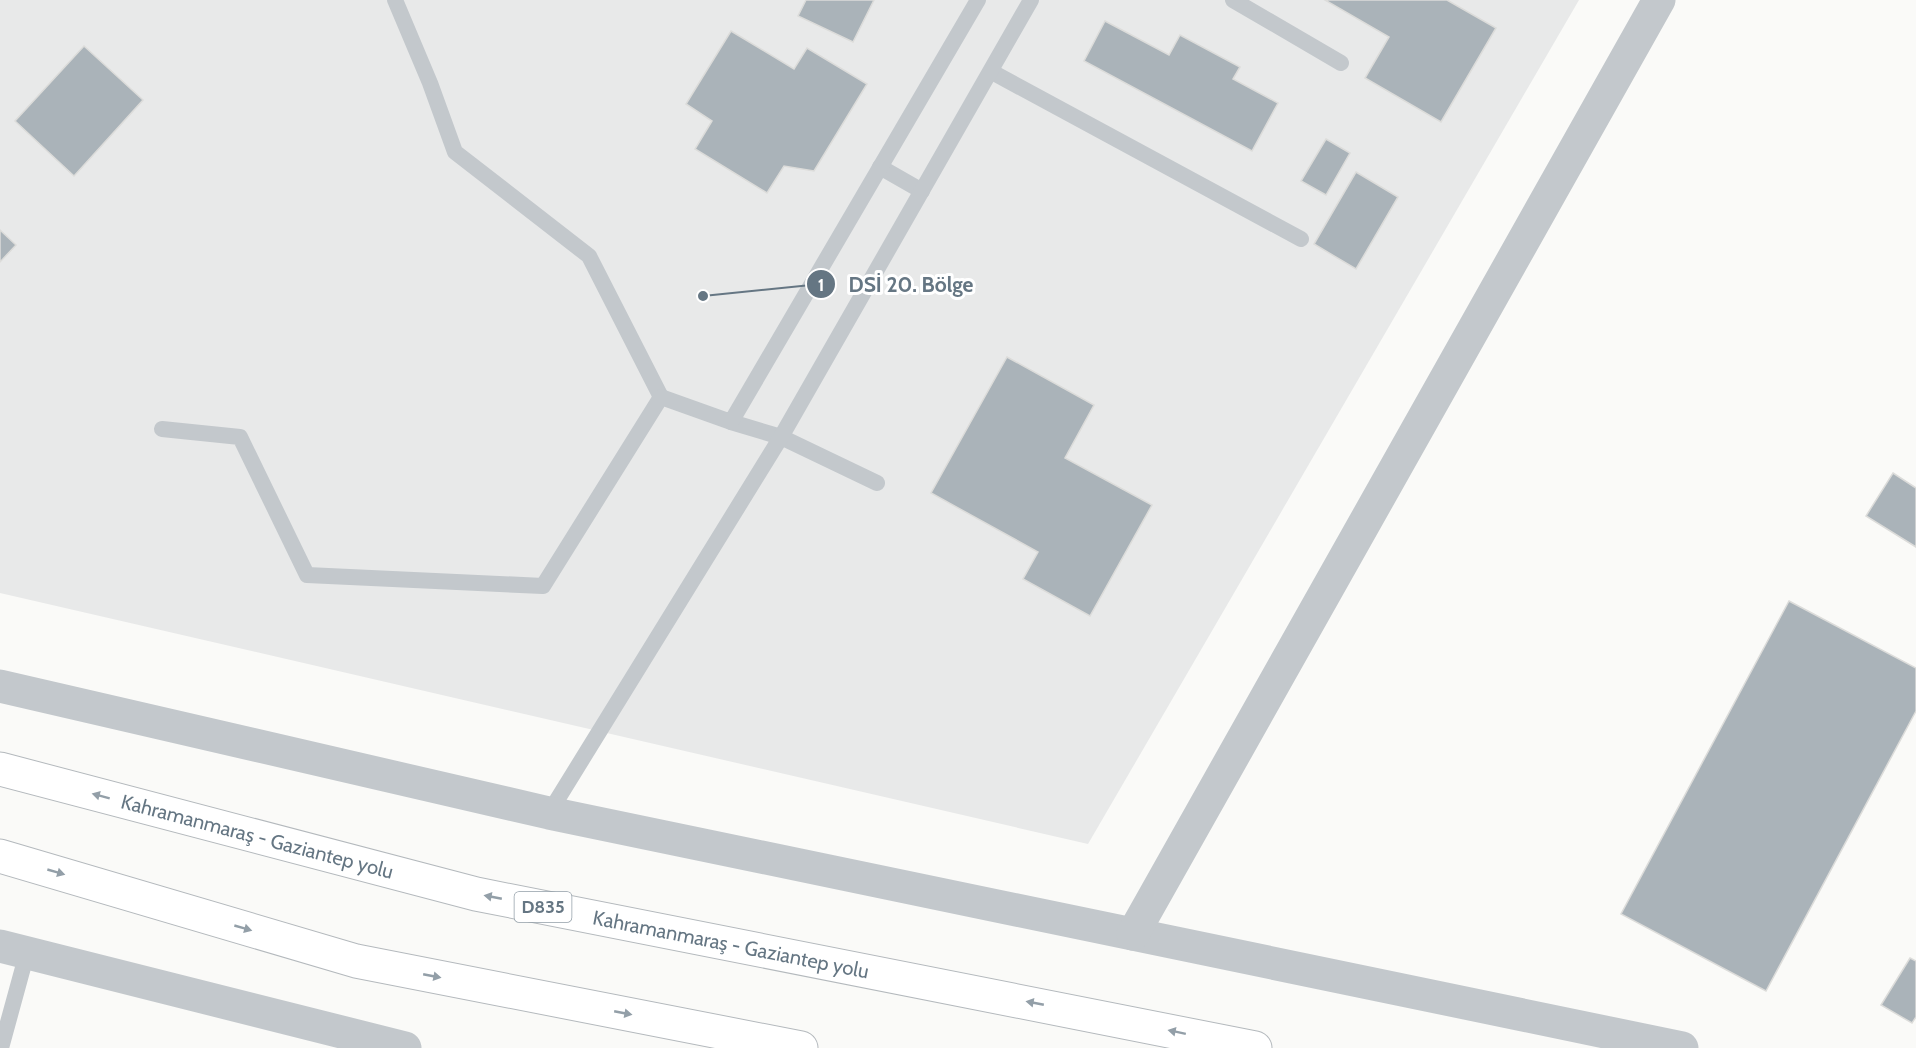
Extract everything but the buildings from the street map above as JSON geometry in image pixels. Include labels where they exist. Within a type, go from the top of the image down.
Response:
[{"type":"highway","name":"Kahramanmaraş - Gaziantep yolu","points":[[0,769],[476,894],[1255,1048]]},
{"type":"highway","points":[[0,856],[356,961],[801,1048]]},
{"type":"street","points":[[1133,934],[1659,0]]},
{"type":"street","points":[[0,686],[549,813],[1682,1048]]},
{"type":"street","points":[[13,950],[318,1038],[405,1048]]},
{"type":"lane","points":[[395,0],[430,83],[455,152],[589,256],[661,397],[781,437],[877,483]]},
{"type":"lane","points":[[731,422],[978,0]]},
{"type":"lane","points":[[549,813],[781,437],[992,72],[1031,0]]},
{"type":"lane","points":[[1233,0],[1341,63]]},
{"type":"lane","points":[[992,72],[1301,239]]},
{"type":"lane","points":[[880,167],[922,191]]},
{"type":"lane","points":[[162,429],[240,437],[307,576],[543,586],[661,397]]},
{"type":"lane","points":[[0,1048],[13,950]]},
{"type":"shaded area","points":[[0,0],[1579,0],[1088,844],[0,593]]},
{"type":"place","name":"DSİ 20. Bölge","points":[[703,296]]}]
